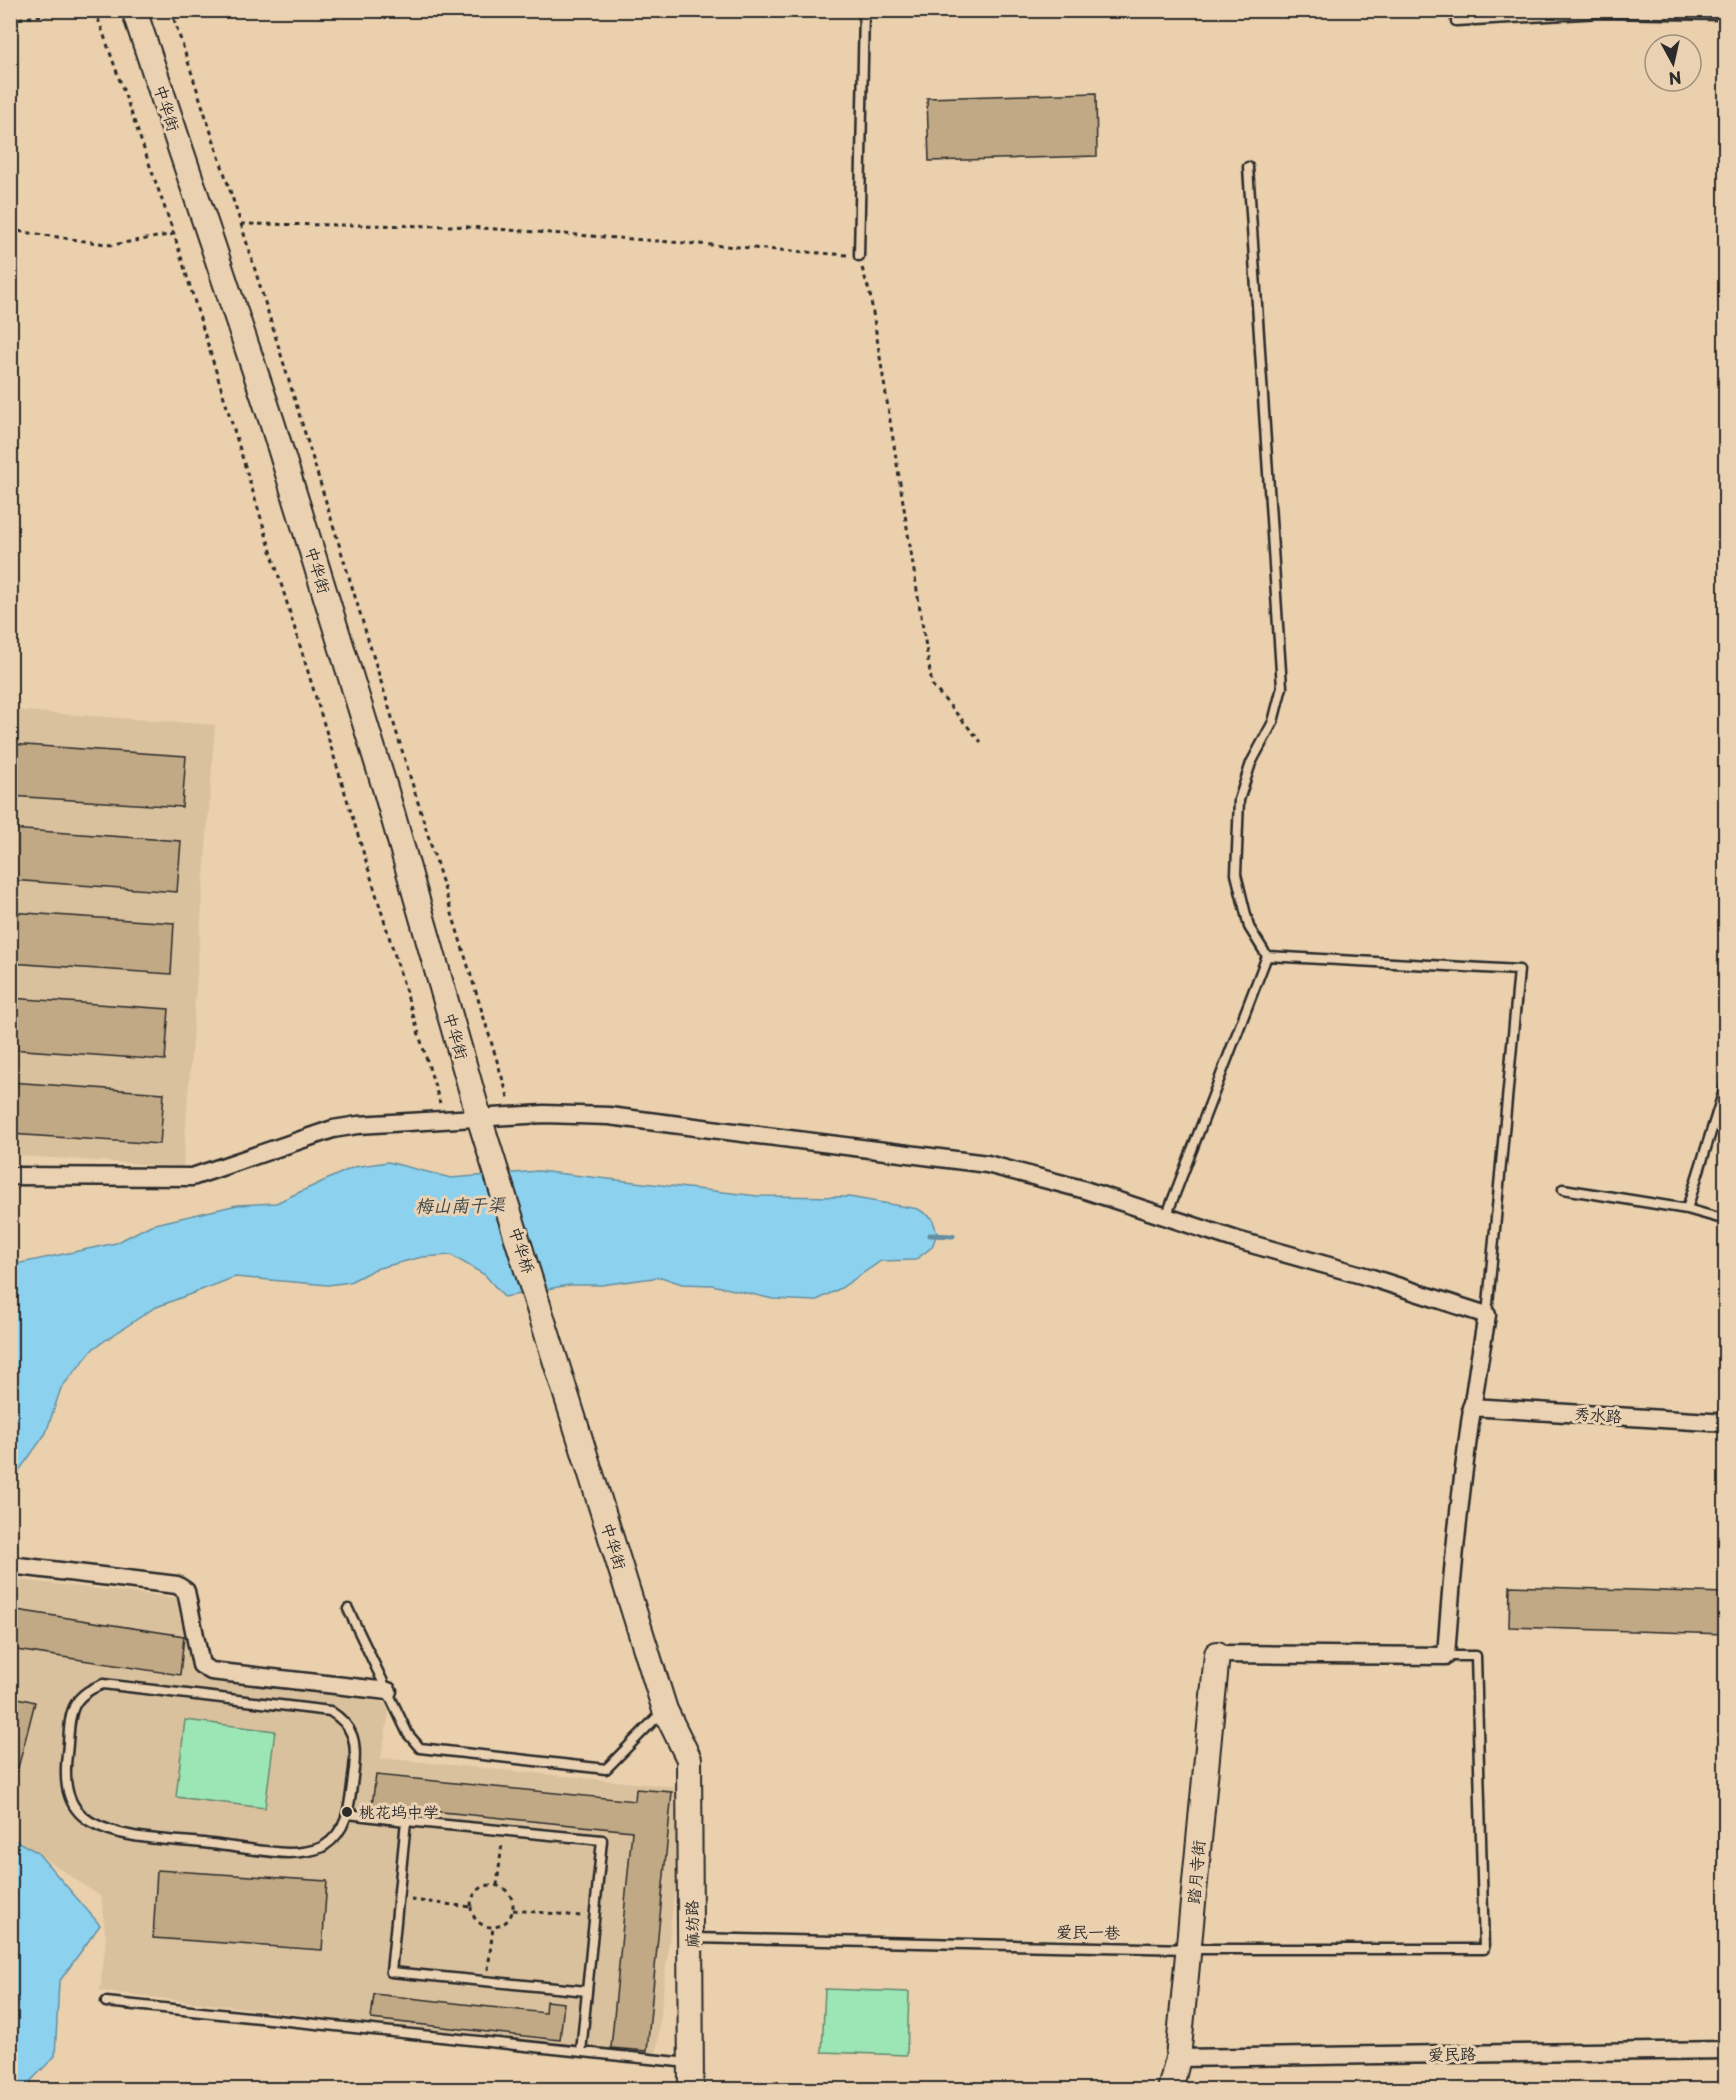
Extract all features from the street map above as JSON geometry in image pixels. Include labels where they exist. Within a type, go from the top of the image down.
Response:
[{"type":"main road","name":"中华街","points":[[135,10],[272,422],[385,788],[482,1126]]},
{"type":"main road","name":"中华桥","points":[[482,1126],[548,1330]]},
{"type":"main road","name":"中华街","points":[[548,1330],[665,1710],[689,1759]]},
{"type":"main road","name":"踏月寺街","points":[[1170,2090],[1178,2058],[1217,1654]]},
{"type":"main road","name":"麻纺路","points":[[689,1759],[692,1938],[691,2090]]},
{"type":"street","points":[[10,1176],[192,1177],[333,1129],[358,1125],[482,1126],[544,1114],[609,1116],[987,1164],[1082,1189],[1487,1315],[1471,1407],[1454,1535],[1446,1656],[1217,1654]]},
{"type":"street","name":"秀水路","points":[[1471,1407],[1725,1423]]},
{"type":"street","points":[[10,1565],[177,1585],[186,1592],[201,1665],[211,1671],[388,1691]]},
{"type":"street","name":"爱民路","points":[[1178,2058],[1725,2050]]},
{"type":"lane","points":[[859,256],[864,10]]},
{"type":"lane","points":[[1456,21],[1601,13],[1725,15]]},
{"type":"lane","points":[[1248,167],[1282,687],[1273,722],[1251,763],[1239,800],[1236,874],[1249,927],[1267,956]]},
{"type":"lane","points":[[1166,1217],[1267,956]]},
{"type":"lane","points":[[1267,956],[1519,970],[1487,1315]]},
{"type":"lane","points":[[1687,1209],[1725,1084]]},
{"type":"lane","points":[[1563,1189],[1687,1209],[1725,1220]]},
{"type":"lane","points":[[348,1609],[408,1734],[420,1748],[606,1769],[665,1710]]},
{"type":"lane","name":"爱民一巷","points":[[692,1938],[1189,1949],[1484,1949],[1476,1656],[1446,1656]]},
{"type":"lane","points":[[102,1684],[330,1711],[343,1719],[356,1744],[348,1814],[342,1830],[323,1847],[291,1853],[121,1833],[100,1825],[90,1821],[75,1807],[66,1792],[65,1768],[73,1707],[83,1691],[102,1684]]},
{"type":"lane","points":[[348,1814],[602,1840],[581,2052]]},
{"type":"lane","points":[[406,1821],[391,1972],[587,1991]]},
{"type":"lane","points":[[106,2002],[691,2063]]},
{"type":"path","points":[[10,20],[78,10]]},
{"type":"path","points":[[10,230],[112,245],[174,234],[95,10]]},
{"type":"path","points":[[171,10],[240,224],[455,226],[859,256],[870,294],[932,685],[981,742]]},
{"type":"path","points":[[497,1886],[503,1830]]},
{"type":"path","points":[[497,1886],[510,1895],[513,1910],[506,1922],[493,1927],[478,1921],[471,1907],[473,1898],[479,1890],[497,1886]]},
{"type":"path","points":[[399,1898],[471,1907]]},
{"type":"path","points":[[513,1910],[594,1917]]},
{"type":"path","points":[[487,1981],[493,1927]]},
{"type":"shaded area","points":[[10,710],[215,725],[183,1167],[11,1155]]},
{"type":"shaded area","name":"桃花坞中学","points":[[11,1579],[179,1598],[199,1678],[391,1703],[381,1758],[686,1788],[656,2057],[100,1991],[106,1939],[101,1897],[11,1835]]},
{"type":"green space","points":[[185,1720],[275,1731],[265,1808],[176,1797]]},
{"type":"green space","points":[[825,1989],[909,1992],[907,2055],[822,2052]]},
{"type":"water","points":[[388,1162],[451,1178],[538,1171],[758,1196],[849,1197],[918,1209],[932,1218],[937,1233],[932,1247],[915,1260],[881,1261],[841,1288],[815,1301],[773,1299],[712,1285],[682,1284],[661,1277],[601,1285],[569,1285],[504,1297],[485,1275],[451,1255],[422,1257],[375,1269],[350,1282],[328,1285],[235,1277],[154,1308],[94,1348],[61,1388],[46,1433],[11,1482],[11,1265],[116,1243],[151,1225],[237,1205],[276,1203],[354,1167]]},
{"type":"water","points":[[11,1838],[37,1852],[100,1925],[59,1982],[55,2056],[22,2090],[10,2089]]},
{"type":"building","points":[[1096,93],[1097,156],[929,161],[927,98]]},
{"type":"building","points":[[10,744],[186,756],[182,807],[10,796]]},
{"type":"building","points":[[10,829],[181,841],[177,892],[10,880]]},
{"type":"building","points":[[10,912],[174,923],[171,974],[10,963]]},
{"type":"building","points":[[10,998],[169,1009],[165,1060],[10,1049]]},
{"type":"building","points":[[10,1082],[164,1093],[160,1144],[10,1134]]},
{"type":"building","points":[[1510,1586],[1725,1593],[1725,1634],[1509,1627]]},
{"type":"building","points":[[10,1609],[184,1636],[180,1675],[10,1649]]},
{"type":"building","points":[[10,1696],[35,1702],[16,1776],[10,1776]]},
{"type":"building","points":[[376,1775],[635,1801],[636,1789],[672,1792],[647,2051],[611,2048],[632,1831],[372,1805]]},
{"type":"building","points":[[157,1870],[327,1881],[322,1950],[153,1938]]},
{"type":"building","points":[[374,1994],[545,2013],[546,2001],[564,2003],[560,2040],[371,2019]]},
{"type":"waterway","name":"梅山南干渠","points":[[930,1235],[953,1236]]},
{"type":"place","name":"桃花坞中学","points":[[347,1812]]}]
